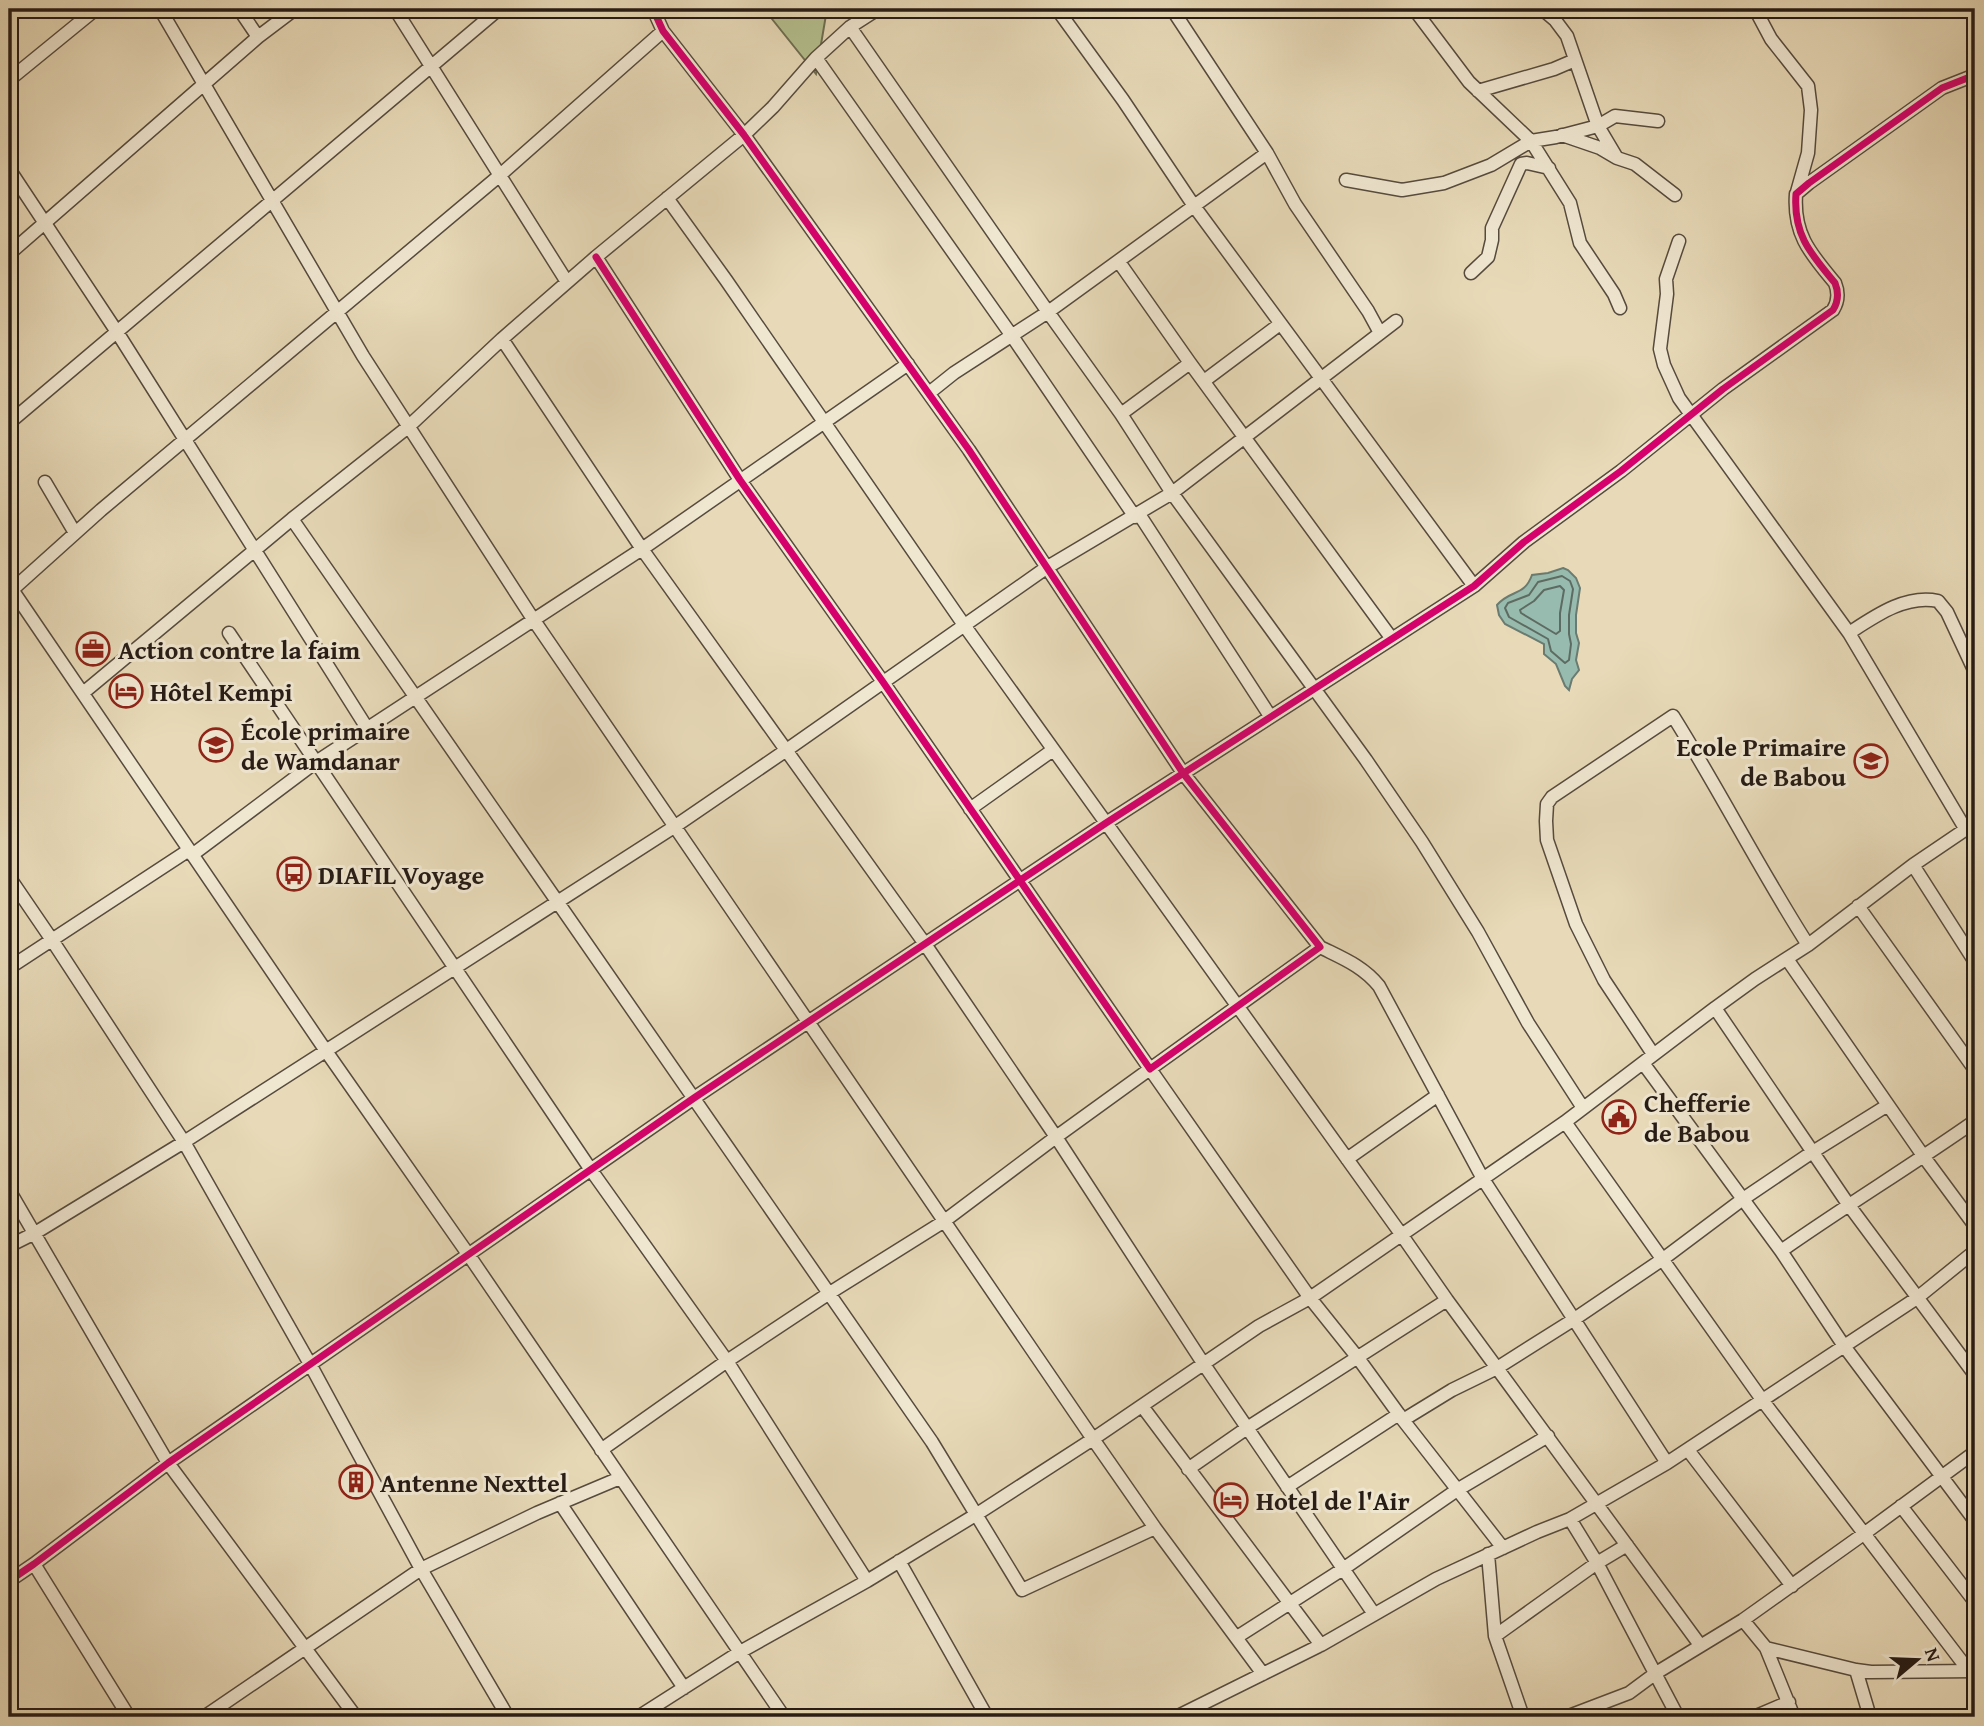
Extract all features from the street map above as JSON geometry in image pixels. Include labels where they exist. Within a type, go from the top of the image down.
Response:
[{"type":"street","points":[[9,80],[96,9]]},
{"type":"street","points":[[160,9],[338,313],[533,620],[1093,1439],[1263,1674]]},
{"type":"street","points":[[239,9],[258,37]]},
{"type":"street","points":[[9,254],[258,37],[295,9]]},
{"type":"street","points":[[395,9],[567,282]]},
{"type":"street","points":[[9,423],[499,9]]},
{"type":"street","points":[[653,9],[663,31],[744,135],[929,393],[1183,773],[1320,947],[1358,966],[1374,979],[1483,1179],[1667,1463]]},
{"type":"street","points":[[82,693],[408,427],[567,282],[744,135],[850,27],[878,9]]},
{"type":"street","points":[[1057,9],[1123,100],[1194,206],[1474,586]]},
{"type":"street","points":[[1172,9],[1380,333]]},
{"type":"street","points":[[1414,9],[1469,82],[1531,141],[1570,203],[1580,243],[1615,294],[1620,308]]},
{"type":"street","points":[[1542,9],[1567,36],[1598,125],[1617,158]]},
{"type":"street","points":[[9,1581],[168,1463],[694,1098],[1105,822],[1474,586],[1524,542],[1621,471],[1723,389],[1833,310],[1837,304],[1835,283],[1807,250],[1796,206],[1796,194],[1808,153],[1811,110],[1808,86],[1771,39],[1755,9]]},
{"type":"street","points":[[850,27],[1121,414],[1172,493],[1366,760],[1422,842],[1478,932],[1528,1023],[1583,1108]]},
{"type":"street","points":[[663,31],[499,176],[11,587],[784,1717]]},
{"type":"street","points":[[817,58],[1137,515],[1270,716]]},
{"type":"street","points":[[1478,91],[1554,69],[1575,60]]},
{"type":"street","points":[[1796,194],[1942,88],[1975,75]]},
{"type":"street","points":[[1346,180],[1402,190],[1444,183],[1491,165],[1531,141],[1598,125],[1615,116],[1658,121]]},
{"type":"street","points":[[1562,135],[1635,164],[1675,195]]},
{"type":"street","points":[[929,393],[954,373],[1119,262],[1266,153]]},
{"type":"street","points":[[1471,273],[1488,257],[1492,228],[1521,164],[1549,169]]},
{"type":"street","points":[[9,169],[256,549],[367,728]]},
{"type":"street","points":[[667,198],[1053,750],[1447,1300],[1700,1645]]},
{"type":"street","points":[[638,1717],[740,1652],[867,1581],[977,1514],[1259,1326],[1310,1298],[1565,1122],[1715,1008],[1808,945],[1913,865],[1971,826],[1849,632],[1690,415],[1670,380],[1660,349],[1667,294],[1666,279],[1679,241]]},
{"type":"street","points":[[596,257],[740,480],[1310,1298],[1503,1548]]},
{"type":"street","points":[[1119,262],[1392,639]]},
{"type":"street","points":[[9,1247],[184,1142],[674,827],[1046,568],[1172,493],[1395,321]]},
{"type":"street","points":[[1204,381],[1280,324]]},
{"type":"street","points":[[502,339],[642,548],[925,944],[1056,1137],[1203,1363],[1374,1614]]},
{"type":"street","points":[[1121,414],[1190,363]]},
{"type":"street","points":[[9,968],[190,852],[316,762],[642,548],[908,364]]},
{"type":"street","points":[[45,482],[75,533]]},
{"type":"street","points":[[292,519],[932,1442],[1022,1591],[1155,1528]]},
{"type":"street","points":[[1849,632],[1873,617],[1910,601],[1938,601],[1947,612],[1975,672]]},
{"type":"street","points":[[229,633],[591,1170],[727,1361],[867,1581]]},
{"type":"street","points":[[1808,945],[1781,904],[1674,716],[1552,797],[1547,804],[1547,840],[1576,924],[1648,1059],[1743,1199],[1782,1251],[1844,1346],[1975,1521]]},
{"type":"street","points":[[970,808],[1053,750]]},
{"type":"street","points":[[1913,865],[1975,962]]},
{"type":"street","points":[[9,877],[184,1142],[310,1364],[421,1569],[508,1717]]},
{"type":"street","points":[[1858,906],[1975,1070]]},
{"type":"street","points":[[601,1450],[727,1361],[943,1222],[1320,947]]},
{"type":"street","points":[[1787,959],[1975,1226]]},
{"type":"street","points":[[1715,1008],[1811,1153],[1975,1375]]},
{"type":"street","points":[[1348,1159],[1438,1095]]},
{"type":"street","points":[[1287,1487],[1401,1417],[1497,1368],[1573,1320],[1663,1259],[1743,1199],[1888,1105]]},
{"type":"street","points":[[1782,1251],[1848,1204],[1924,1157],[1975,1121]]},
{"type":"street","points":[[1565,1122],[1763,1401],[1972,1671]]},
{"type":"street","points":[[9,1190],[168,1463],[356,1717]]},
{"type":"street","points":[[1176,1717],[1321,1645],[1436,1579],[1570,1519],[1667,1463],[1917,1298],[1975,1251]]},
{"type":"street","points":[[1188,1469],[1447,1300]]},
{"type":"street","points":[[1142,1406],[1321,1645]]},
{"type":"street","points":[[1237,1637],[1343,1569],[1457,1490],[1548,1436]]},
{"type":"street","points":[[1688,1450],[1792,1586]]},
{"type":"street","points":[[1566,1717],[1629,1693],[1656,1673],[1743,1620],[1975,1451]]},
{"type":"street","points":[[204,1717],[421,1569],[560,1503],[620,1478]]},
{"type":"street","points":[[560,1503],[684,1688]]},
{"type":"street","points":[[1900,1506],[1975,1602]]},
{"type":"street","points":[[1570,1519],[1597,1563],[1678,1717]]},
{"type":"street","points":[[1495,1636],[1597,1563],[1627,1545]]},
{"type":"street","points":[[1488,1554],[1495,1636],[1523,1717]]},
{"type":"street","points":[[899,1561],[987,1717]]},
{"type":"street","points":[[34,1564],[129,1717]]},
{"type":"street","points":[[1743,1620],[1766,1648],[1794,1717]]},
{"type":"street","points":[[1766,1648],[1871,1672],[1972,1671]]},
{"type":"street","points":[[1856,1670],[1870,1717]]},
{"type":"street","points":[[1754,1717],[1789,1702]]},
{"type":"green space","points":[[764,9],[827,9],[816,74]]},
{"type":"water","points":[[1563,568],[1576,578],[1580,588],[1576,615],[1579,643],[1576,660],[1579,670],[1572,679],[1569,690],[1556,664],[1544,654],[1544,644],[1505,624],[1497,605],[1525,587],[1532,575]]},
{"type":"cycle path","points":[[596,257],[740,480],[1150,1069],[1320,947],[1183,773],[969,450],[744,135],[663,31],[653,9]]},
{"type":"cycle path","points":[[9,1581],[168,1463],[694,1098],[1106,823],[1474,586],[1524,542],[1621,471],[1723,389],[1833,310],[1837,297],[1835,283],[1805,243],[1797,221],[1796,194],[1942,88],[1975,75]]},
{"type":"place","name":"Action contre la faim","points":[[93,649]]},
{"type":"place","name":"Hôtel Kempi","points":[[126,691]]},
{"type":"place","name":"École primaire de Wamdanar","points":[[216,745]]},
{"type":"place","name":"Ecole Primaire de Babou","points":[[1871,761]]},
{"type":"place","name":"DIAFIL Voyage","points":[[294,874]]},
{"type":"place","name":"Chefferie de Babou","points":[[1619,1117]]},
{"type":"place","name":"Antenne Nexttel","points":[[356,1482]]},
{"type":"place","name":"Hotel de l'Air","points":[[1231,1500]]}]
